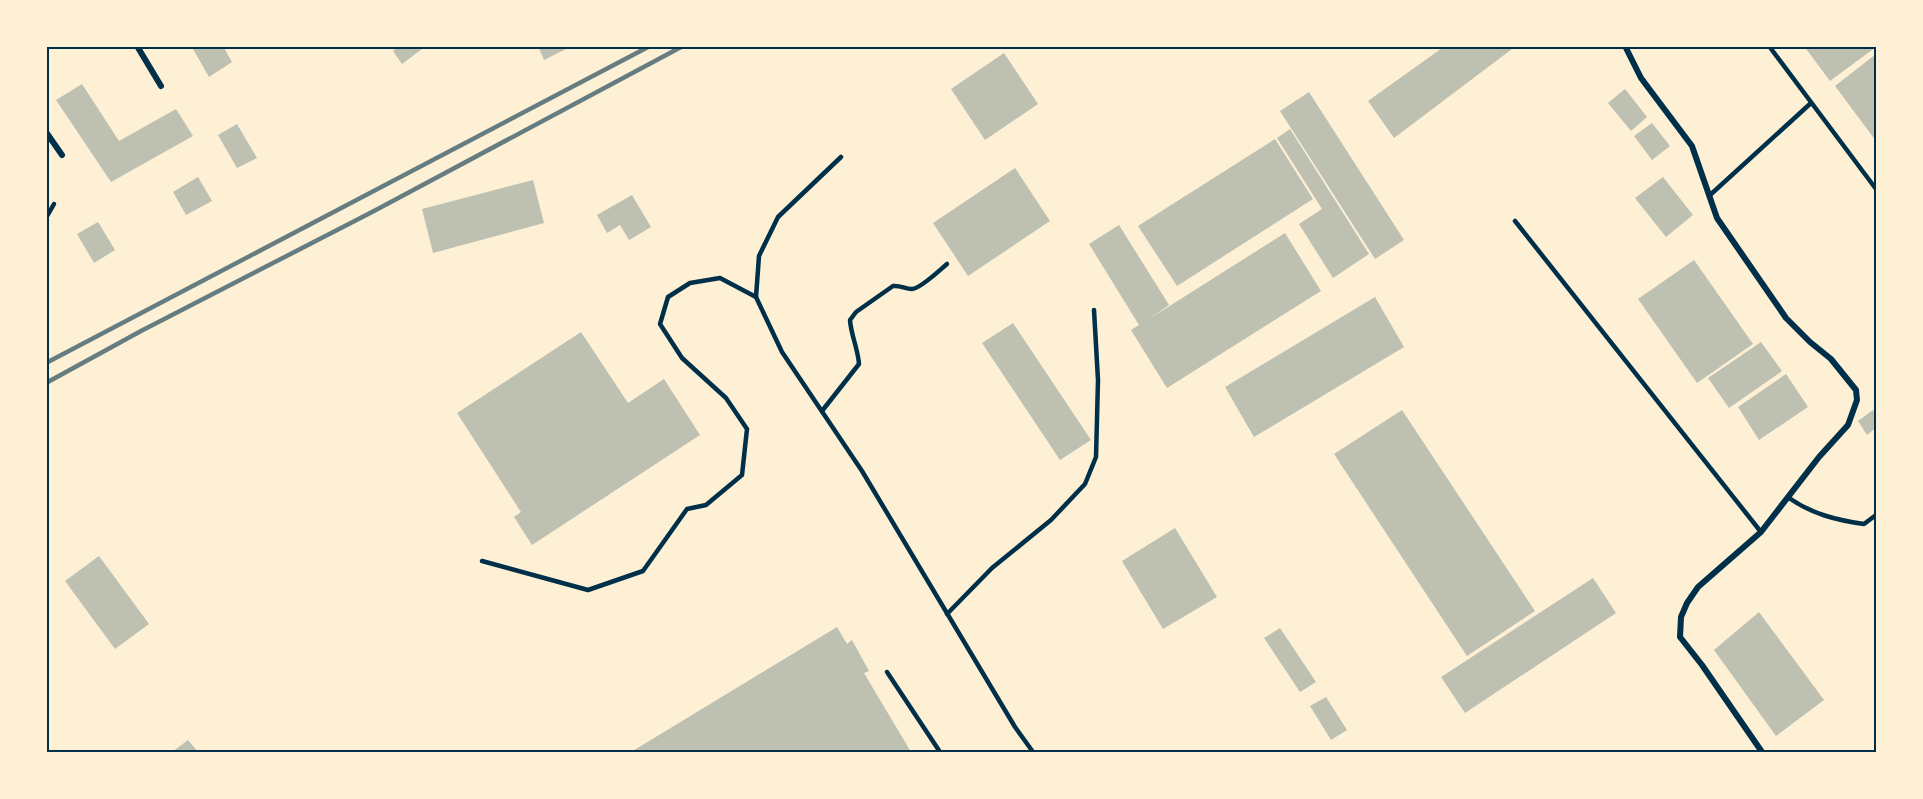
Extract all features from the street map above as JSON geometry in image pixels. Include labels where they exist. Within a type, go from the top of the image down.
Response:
[{"type":"street","points":[[137,46],[161,86]]},
{"type":"street","points":[[1625,46],[1641,78],[1692,146],[1717,218],[1786,318],[1831,359],[1856,390],[1857,400],[1848,425],[1819,457],[1761,531],[1698,587],[1686,603],[1681,617],[1680,637],[1702,665],[1762,753]]},
{"type":"street","points":[[46,132],[62,154]]},
{"type":"lane","points":[[1769,46],[1876,189]]},
{"type":"lane","points":[[1709,196],[1811,103]]},
{"type":"lane","points":[[841,157],[778,217],[759,256],[756,297],[782,352],[862,471],[1015,727],[1033,753]]},
{"type":"lane","points":[[46,218],[54,204]]},
{"type":"lane","points":[[1515,221],[1761,531]]},
{"type":"lane","points":[[822,411],[859,364],[850,320],[856,312],[893,286],[912,289],[918,287],[948,264]]},
{"type":"lane","points":[[483,561],[588,590],[643,571],[687,509],[706,505],[742,475],[747,429],[726,398],[682,358],[660,324],[668,297],[690,283],[720,278],[756,297]]},
{"type":"lane","points":[[947,614],[992,568],[1050,520],[1085,484],[1096,457],[1098,380],[1094,310]]},
{"type":"lane","points":[[1789,498],[1804,508],[1840,520],[1864,524],[1876,515]]},
{"type":"lane","points":[[887,672],[940,753]]},
{"type":"building","points":[[197,46],[223,46],[232,62],[209,77],[193,49]]},
{"type":"building","points":[[399,46],[426,46],[402,64],[393,51]]},
{"type":"building","points":[[538,46],[572,46],[544,60]]},
{"type":"building","points":[[1445,46],[1516,46],[1394,138],[1368,101]]},
{"type":"building","points":[[1804,46],[1876,46],[1876,47],[1830,81]]},
{"type":"building","points":[[1004,53],[1038,104],[985,140],[951,89]]},
{"type":"building","points":[[1876,54],[1876,141],[1835,86]]},
{"type":"building","points":[[82,84],[119,141],[176,109],[193,136],[111,182],[56,100]]},
{"type":"building","points":[[1625,89],[1647,117],[1631,131],[1608,103]]},
{"type":"building","points":[[1309,92],[1404,240],[1375,259],[1280,111]]},
{"type":"building","points":[[1652,123],[1670,146],[1652,160],[1634,136]]},
{"type":"building","points":[[237,124],[257,158],[237,168],[218,135]]},
{"type":"building","points":[[1290,129],[1369,254],[1333,278],[1299,224],[1322,209],[1277,138]]},
{"type":"building","points":[[1275,139],[1313,199],[1177,286],[1138,226]]},
{"type":"building","points":[[1015,168],[1050,221],[968,276],[933,223]]},
{"type":"building","points":[[198,177],[212,201],[186,215],[173,192]]},
{"type":"building","points":[[1663,177],[1693,215],[1666,237],[1635,198]]},
{"type":"building","points":[[533,180],[544,223],[433,253],[422,209]]},
{"type":"building","points":[[632,195],[651,227],[629,240],[620,225],[607,233],[597,215]]},
{"type":"building","points":[[98,222],[115,250],[94,263],[77,234]]},
{"type":"building","points":[[1119,225],[1169,305],[1149,319],[1285,233],[1321,291],[1167,388],[1131,330],[1139,325],[1089,244]]},
{"type":"building","points":[[1694,260],[1753,344],[1697,383],[1638,299]]},
{"type":"building","points":[[1375,297],[1404,347],[1254,437],[1225,387]]},
{"type":"building","points":[[1013,323],[1091,440],[1060,460],[982,343]]},
{"type":"building","points":[[581,332],[628,403],[664,379],[700,435],[532,545],[514,517],[521,512],[457,413]]},
{"type":"building","points":[[1761,342],[1782,371],[1729,408],[1708,378]]},
{"type":"building","points":[[1786,374],[1808,407],[1759,440],[1738,407]]},
{"type":"building","points":[[1402,410],[1535,611],[1467,656],[1334,454]]},
{"type":"building","points":[[1873,410],[1876,416],[1876,428],[1867,435],[1858,421]]},
{"type":"building","points":[[1175,528],[1217,597],[1163,629],[1122,561]]},
{"type":"building","points":[[99,556],[149,624],[115,649],[65,581]]},
{"type":"building","points":[[1593,578],[1616,613],[1465,713],[1441,677]]},
{"type":"building","points":[[1759,612],[1824,700],[1776,736],[1714,650]]},
{"type":"building","points":[[837,627],[847,644],[852,640],[869,671],[864,673],[911,752],[631,752]]},
{"type":"building","points":[[1280,628],[1316,682],[1300,692],[1264,638]]},
{"type":"building","points":[[1326,697],[1347,730],[1331,740],[1310,706]]},
{"type":"building","points":[[188,740],[198,752],[172,752]]},
{"type":"railway","points":[[46,363],[650,46]]},
{"type":"railway","points":[[46,383],[683,46]]}]
